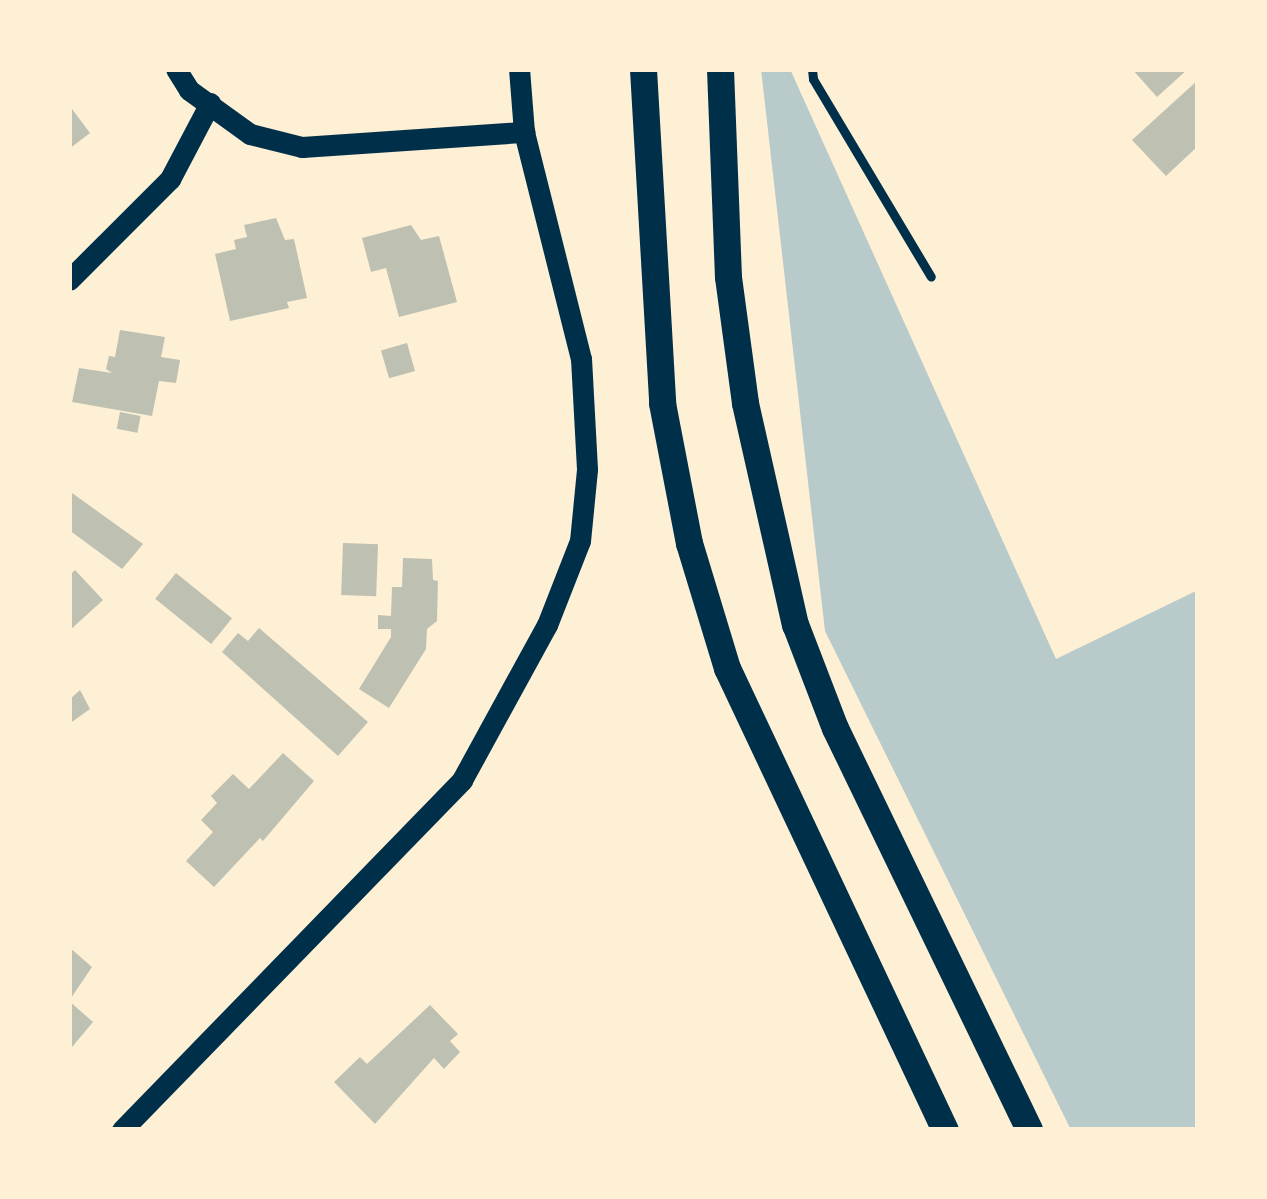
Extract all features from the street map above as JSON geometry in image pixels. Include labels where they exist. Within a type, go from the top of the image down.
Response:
[{"type":"main road","points":[[643,69],[660,382],[689,543],[727,668],[945,1130]]},
{"type":"main road","points":[[720,69],[730,298],[758,466],[795,624],[835,728],[1029,1130]]},
{"type":"street","points":[[176,69],[189,90],[250,134],[302,147],[524,132]]},
{"type":"street","points":[[122,1130],[462,780],[555,604],[580,541],[586,470],[581,359],[524,132],[519,69]]},
{"type":"street","points":[[69,280],[170,178],[210,103]]},
{"type":"lane","points":[[812,69],[813,79],[931,277]]},
{"type":"shaded area","points":[[761,69],[790,69],[1056,659],[1198,590],[1198,1130],[1071,1130],[825,631]]},
{"type":"building","points":[[1132,69],[1188,69],[1157,97]]},
{"type":"building","points":[[1198,80],[1198,146],[1166,176],[1132,140]]},
{"type":"building","points":[[69,105],[90,133],[69,149]]},
{"type":"building","points":[[276,218],[285,240],[294,239],[307,298],[287,302],[289,308],[230,321],[215,254],[236,249],[234,240],[247,237],[244,225]]},
{"type":"building","points":[[411,225],[421,240],[439,236],[457,302],[399,317],[386,268],[371,272],[362,238]]},
{"type":"building","points":[[120,330],[165,337],[161,357],[180,360],[176,383],[159,381],[152,416],[72,402],[79,368],[112,373],[106,369],[109,356],[115,357]]},
{"type":"building","points":[[407,343],[415,371],[389,378],[381,350]]},
{"type":"building","points":[[120,412],[141,416],[137,433],[117,429]]},
{"type":"building","points":[[72,493],[143,544],[122,569],[69,530]]},
{"type":"building","points":[[343,543],[378,544],[376,596],[341,595]]},
{"type":"building","points":[[403,558],[432,559],[433,580],[438,581],[437,621],[427,629],[426,649],[389,708],[359,689],[391,637],[391,629],[378,629],[378,615],[391,616],[392,587],[402,587]]},
{"type":"building","points":[[75,570],[103,600],[69,631],[69,576]]},
{"type":"building","points":[[176,573],[232,618],[211,644],[155,599]]},
{"type":"building","points":[[259,628],[368,722],[338,756],[222,652],[238,633],[248,641]]},
{"type":"building","points":[[80,690],[90,709],[69,724],[69,700]]},
{"type":"building","points":[[283,753],[314,781],[263,841],[260,838],[214,887],[186,861],[213,832],[201,820],[217,803],[211,796],[233,774],[249,789]]},
{"type":"building","points":[[69,947],[92,967],[69,1001]]},
{"type":"building","points":[[69,1001],[93,1022],[72,1047],[69,1045]]},
{"type":"building","points":[[430,1005],[458,1034],[450,1041],[460,1052],[444,1069],[434,1058],[375,1124],[334,1082],[360,1057],[367,1064]]}]
